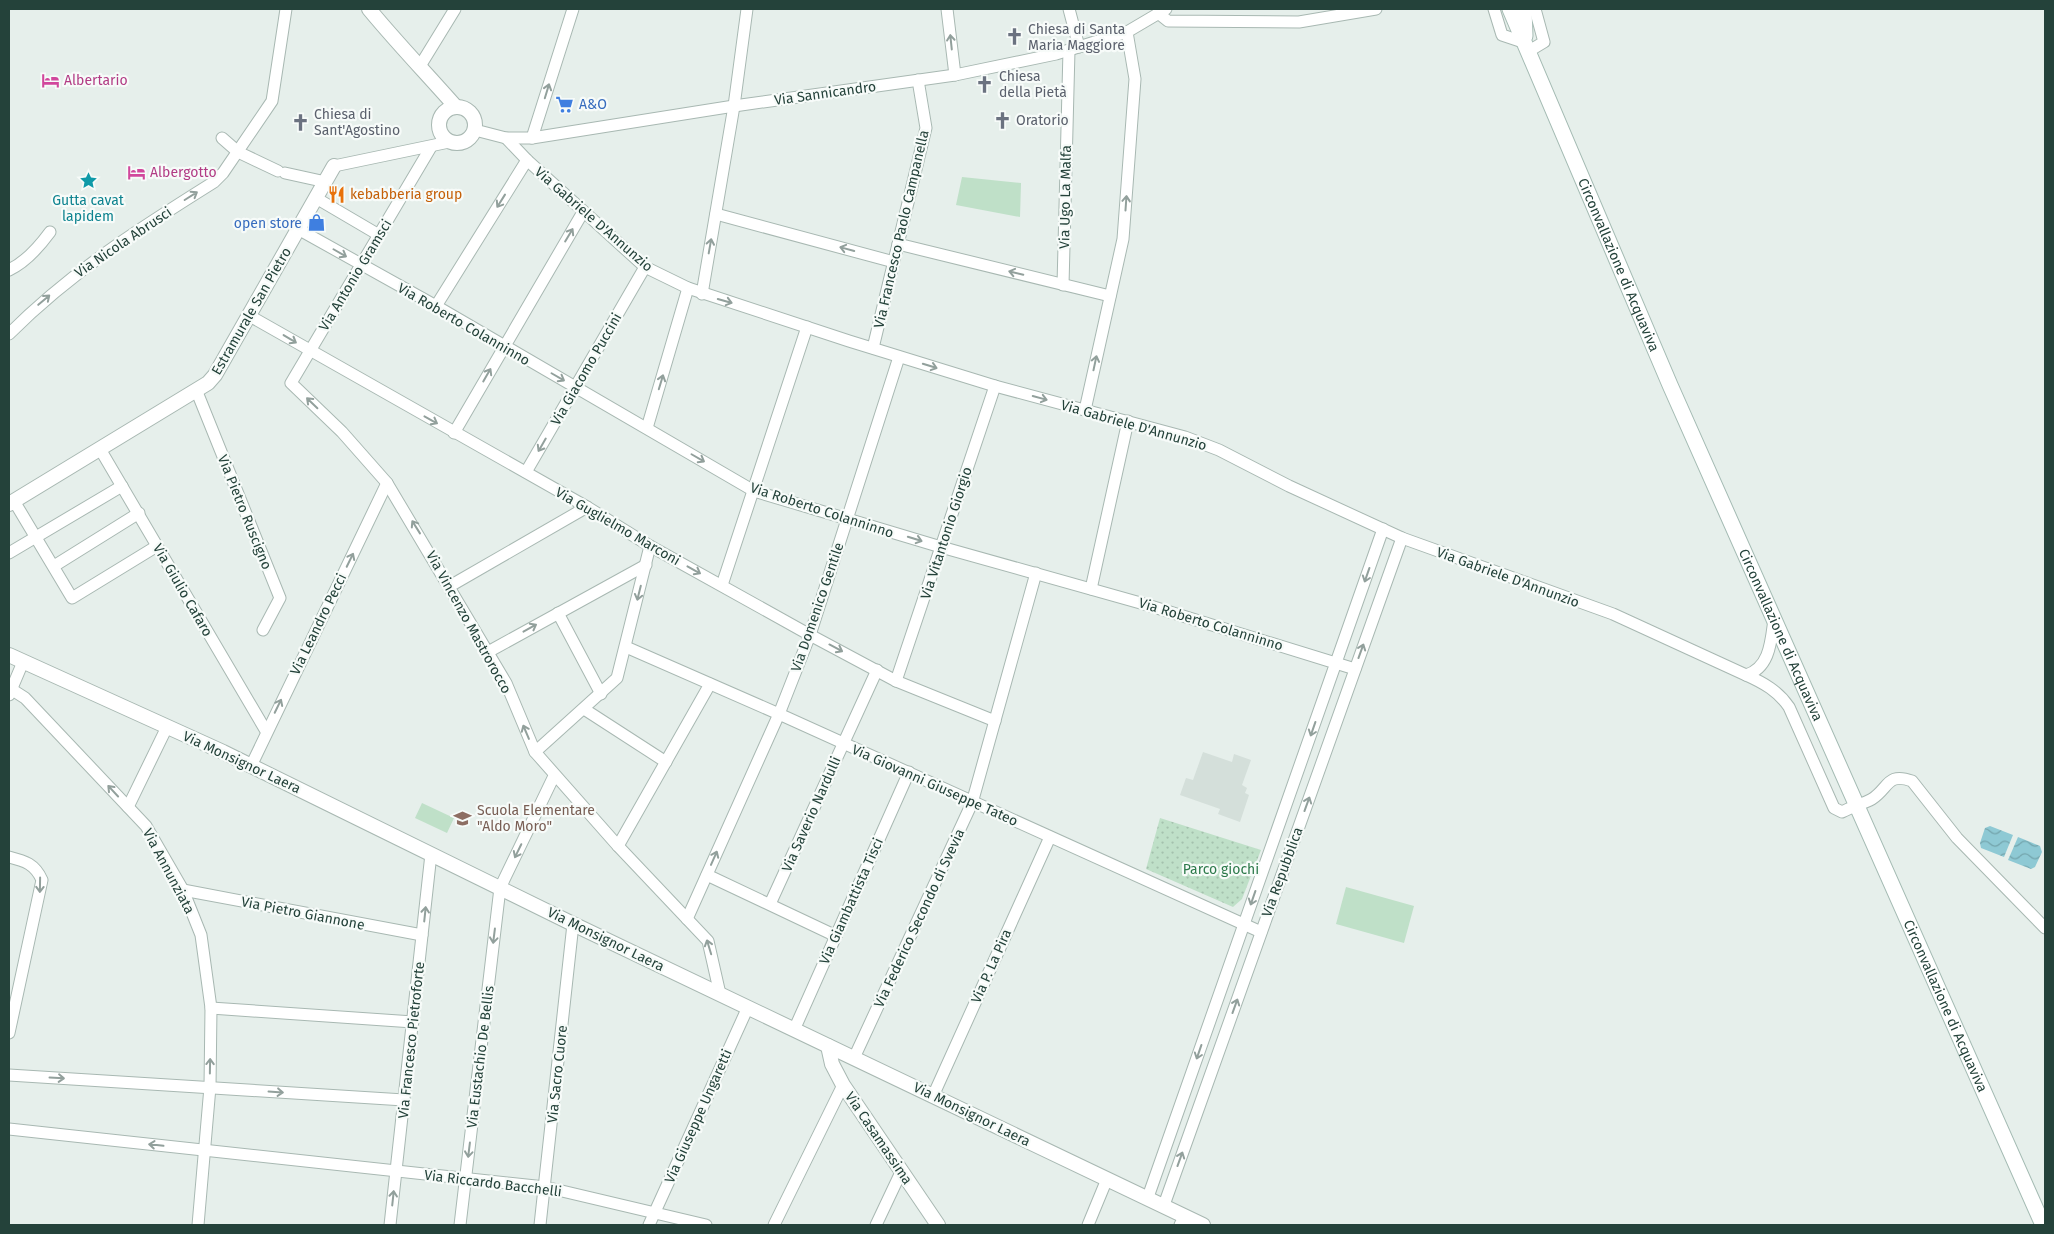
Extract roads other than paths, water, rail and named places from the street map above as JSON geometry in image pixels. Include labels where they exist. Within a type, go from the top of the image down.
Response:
[{"type":"main road","name":"Circonvallazione di Acquaviva","points":[[1510,9],[1670,384],[2043,1225]]},
{"type":"main road","points":[[1524,9],[1527,47]]},
{"type":"street","name":"Via Nicola Abrusci","points":[[9,334],[35,308],[84,267],[214,182],[238,152],[272,101],[286,9]]},
{"type":"street","points":[[370,9],[403,51],[420,66],[456,107]]},
{"type":"street","points":[[420,66],[455,9]]},
{"type":"street","points":[[532,138],[573,9]]},
{"type":"street","points":[[702,294],[734,106],[747,9]]},
{"type":"street","points":[[947,9],[955,75]]},
{"type":"street","name":"Via Ugo La Malfa","points":[[1063,285],[1074,49],[1069,9]]},
{"type":"street","points":[[1162,11],[1168,21],[1299,22],[1376,9]]},
{"type":"street","points":[[1494,9],[1502,35],[1527,47],[1544,42],[1536,9]]},
{"type":"street","name":"Via Sannicandro","points":[[475,130],[506,138],[532,138],[734,106],[955,75],[1074,49],[1127,32],[1162,11]]},
{"type":"street","points":[[1085,410],[1123,239],[1135,79],[1127,32]]},
{"type":"street","name":"Via Francesco Paolo Campanella","points":[[873,348],[926,128],[918,80]]},
{"type":"street","points":[[334,166],[449,142],[462,143],[468,140],[475,130],[472,115],[463,108],[450,108],[440,118],[440,132],[449,142]]},
{"type":"street","points":[[222,138],[238,152],[281,172],[326,182]]},
{"type":"street","name":"Via Gabriele D'Annunzio","points":[[506,138],[583,212],[646,267],[688,288],[995,386],[1185,436],[1219,450],[1288,486],[1402,538],[1613,614],[1746,675],[1776,692],[1790,707],[1834,808],[1842,812],[1857,804]]},
{"type":"street","name":"Via Antonio Gramsci","points":[[310,352],[431,147]]},
{"type":"street","points":[[436,306],[527,160]]},
{"type":"street","name":"Estramurale San Pietro","points":[[12,502],[197,392],[215,375],[334,166]]},
{"type":"street","points":[[316,198],[379,235]]},
{"type":"street","points":[[454,433],[583,212]]},
{"type":"street","points":[[716,214],[894,262]]},
{"type":"street","name":"Via Roberto Colanninno","points":[[298,229],[436,306],[754,491],[941,547],[1091,589],[1355,669]]},
{"type":"street","points":[[9,270],[30,255],[50,232]]},
{"type":"street","points":[[898,244],[1110,296]]},
{"type":"street","name":"Via Giacomo Puccini","points":[[526,472],[646,267]]},
{"type":"street","points":[[647,428],[688,288]]},
{"type":"street","name":"Via Guglielmo Marconi","points":[[248,315],[310,352],[587,507],[650,546],[810,635],[896,681],[995,721]]},
{"type":"street","points":[[722,586],[808,327]]},
{"type":"street","name":"Via Vincenzo Mastrorocco","points":[[310,352],[291,383],[342,432],[387,483],[506,682],[535,752],[554,776],[618,846],[708,940],[720,994]]},
{"type":"street","name":"Via Domenico Gentile","points":[[687,919],[779,714],[810,635],[899,356]]},
{"type":"street","name":"Via Vitantonio Giorgio","points":[[896,681],[995,386]]},
{"type":"street","name":"Via Pietro Ruscigno","points":[[197,392],[280,598],[263,630]]},
{"type":"street","points":[[1091,589],[1128,421]]},
{"type":"street","name":"Via Giulio Cafaro","points":[[100,449],[266,731]]},
{"type":"street","name":"Via Leandro Pecci","points":[[251,766],[266,731],[387,483]]},
{"type":"street","points":[[9,553],[122,486]]},
{"type":"street","points":[[12,502],[36,536],[72,598],[157,546]]},
{"type":"street","points":[[450,586],[587,507]]},
{"type":"street","points":[[54,566],[138,513]]},
{"type":"street","name":"Via Repubblica","points":[[1148,1197],[1383,529]]},
{"type":"street","name":"Via Repubblica","points":[[1164,1205],[1402,538]]},
{"type":"street","points":[[535,752],[617,678],[650,546]]},
{"type":"street","points":[[488,652],[646,565]]},
{"type":"street","name":"Via Federico Secondo di Svevia","points":[[854,1058],[972,803],[1036,573]]},
{"type":"street","points":[[558,613],[601,694]]},
{"type":"street","points":[[1746,675],[1756,672],[1770,648],[1774,615]]},
{"type":"street","name":"Via Giovanni Giuseppe Tateo","points":[[626,647],[909,772],[972,803],[1261,932]]},
{"type":"street","name":"Via Monsignor Laera","points":[[9,656],[251,766],[573,924],[1148,1197],[1164,1205],[1182,1221],[1203,1225]]},
{"type":"street","points":[[10,692],[23,662]]},
{"type":"street","name":"Via Saverio Nardulli","points":[[770,904],[877,670]]},
{"type":"street","points":[[618,846],[710,684]]},
{"type":"street","name":"Via Annunziata","points":[[10,692],[25,698],[146,826],[183,890],[201,935],[211,1008],[210,1087],[198,1225]]},
{"type":"street","points":[[584,709],[666,762]]},
{"type":"street","points":[[128,807],[167,727]]},
{"type":"street","name":"Via Giambattista Tisci","points":[[794,1030],[909,772]]},
{"type":"street","name":"Via Eustachio De Bellis","points":[[460,1225],[500,888],[554,776]]},
{"type":"street","points":[[1857,804],[1871,799],[1893,779],[1903,778],[1912,781],[1963,844],[2045,928]]},
{"type":"street","name":"Via P. La Pira","points":[[933,1096],[1050,837]]},
{"type":"street","name":"Via Francesco Pietroforte","points":[[390,1225],[431,854]]},
{"type":"street","points":[[9,857],[28,862],[38,870],[42,880],[9,1033]]},
{"type":"street","points":[[707,875],[836,936]]},
{"type":"street","name":"Via Pietro Giannone","points":[[183,890],[422,935]]},
{"type":"street","name":"Via Sacro Cuore","points":[[540,1225],[573,924]]},
{"type":"street","name":"Via Giuseppe Ungaretti","points":[[649,1225],[748,1007]]},
{"type":"street","points":[[211,1008],[412,1022]]},
{"type":"street","name":"Via Casamassima","points":[[828,1046],[832,1064],[843,1085],[938,1225]]},
{"type":"street","points":[[9,1075],[404,1100]]},
{"type":"street","points":[[774,1225],[843,1085]]},
{"type":"street","name":"Via Riccardo Bacchelli","points":[[9,1129],[545,1187],[706,1225]]},
{"type":"street","points":[[876,1225],[902,1170]]},
{"type":"street","points":[[1088,1225],[1107,1179]]},
{"type":"water","points":[[1990,826],[2013,835],[2004,857],[1981,848],[1980,843],[1985,828]]},
{"type":"water","points":[[2018,837],[2040,846],[2042,852],[2035,867],[2031,869],[2008,860]]},
{"type":"place","name":"Chiesa di Santa Maria Maggiore","points":[[1014,37]]},
{"type":"place","name":"Albertario","points":[[50,80]]},
{"type":"place","name":"Chiesa della Pietà","points":[[985,84]]},
{"type":"place","name":"A&O","points":[[565,104]]},
{"type":"place","name":"Oratorio","points":[[1002,120]]},
{"type":"place","name":"Chiesa di Sant'Agostino","points":[[300,122]]},
{"type":"place","name":"Albergotto","points":[[136,172]]},
{"type":"place","name":"Gutta cavat lapidem","points":[[88,180]]},
{"type":"place","name":"kebabberia group","points":[[336,194]]},
{"type":"place","name":"open store","points":[[316,223]]},
{"type":"place","name":"Scuola Elementare \"Aldo Moro\"","points":[[463,818]]},
{"type":"park label","name":"Parco giochi","points":[[1221,869]]}]
